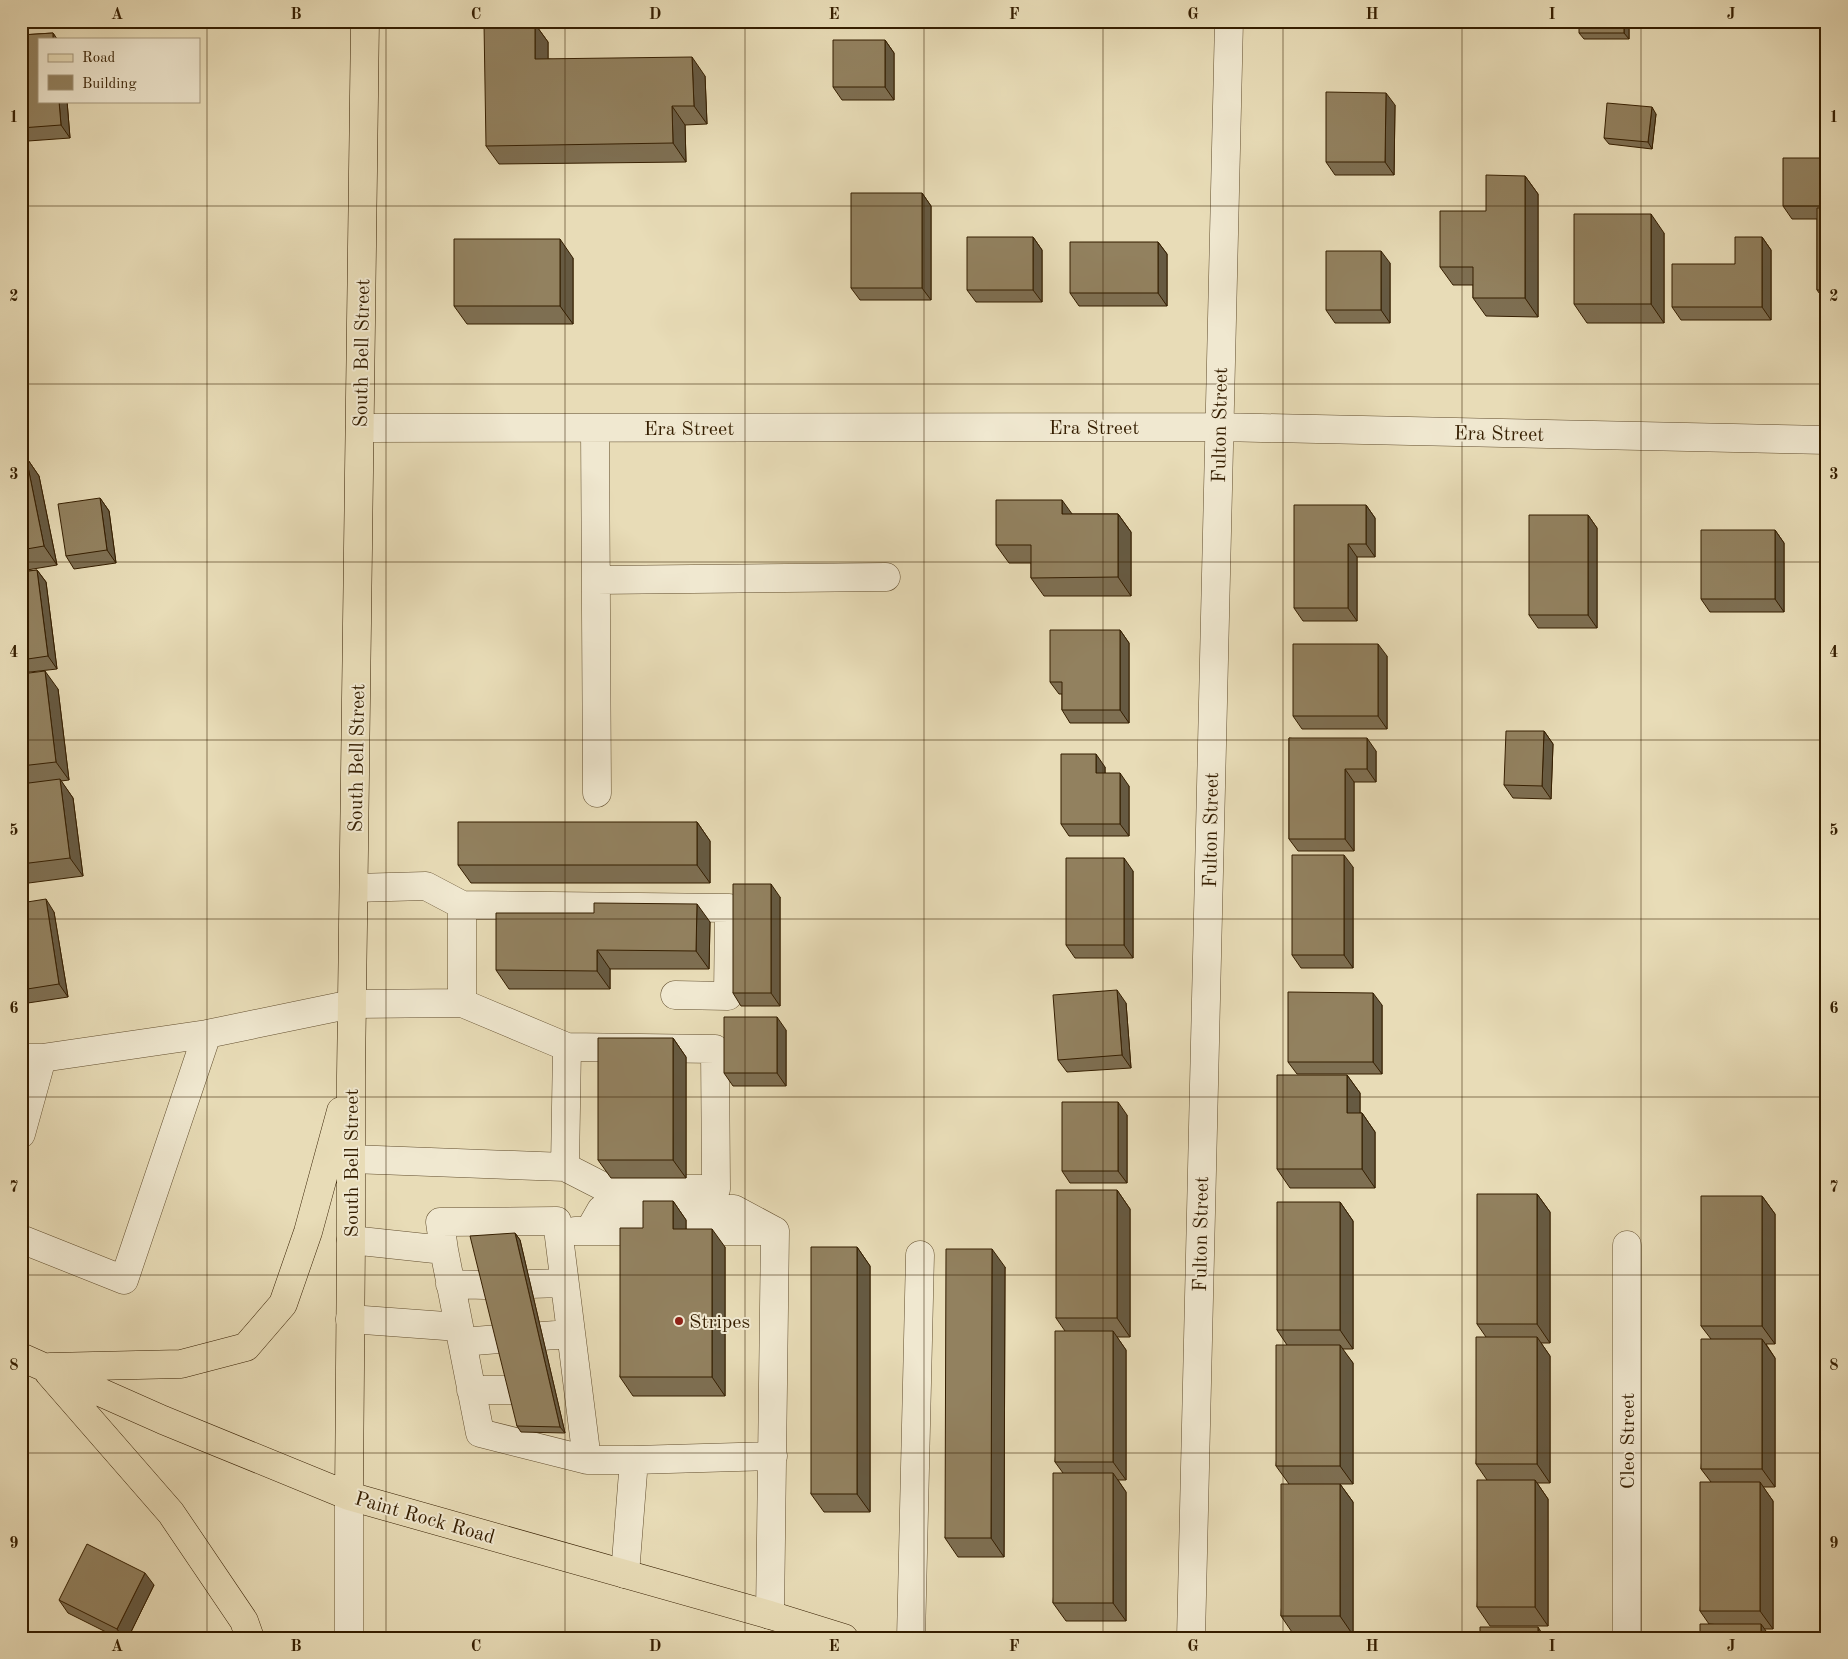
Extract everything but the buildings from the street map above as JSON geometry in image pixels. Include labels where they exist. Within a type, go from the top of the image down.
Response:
[{"type":"main road","name":"South Bell Street","points":[[349,1496],[352,1240],[351,1076],[365,21]]},
{"type":"main road","points":[[32,1362],[181,1364],[246,1347],[283,1304],[308,1232],[351,1076]]},
{"type":"main road","points":[[32,1362],[171,1513],[244,1621],[250,1638]]},
{"type":"main road","name":"Paint Rock Road","points":[[32,1362],[163,1420],[349,1496],[770,1615],[844,1638]]},
{"type":"street","name":"Fulton Street","points":[[1191,1638],[1228,21]]},
{"type":"street","name":"Era Street","points":[[360,428],[1219,427],[1827,440]]},
{"type":"street","points":[[595,428],[597,793]]},
{"type":"street","points":[[596,580],[886,577]]},
{"type":"street","points":[[354,888],[426,886],[462,905],[729,908],[728,996],[675,995]]},
{"type":"street","points":[[462,905],[462,1003]]},
{"type":"street","points":[[21,1134],[32,1058],[207,1034],[352,1004],[462,1003],[567,1047],[715,1049],[716,1189],[608,1189],[565,1167],[351,1159]]},
{"type":"street","points":[[21,1239],[124,1280],[207,1034]]},
{"type":"street","points":[[565,1167],[567,1047]]},
{"type":"street","points":[[589,1231],[601,1210],[734,1209],[774,1231]]},
{"type":"street","points":[[586,1460],[566,1388],[570,1334],[557,1222],[440,1222],[450,1284],[480,1433],[586,1460],[773,1456]]},
{"type":"street","points":[[558,1232],[656,1230]]},
{"type":"street","points":[[686,1230],[774,1231]]},
{"type":"street","points":[[770,1615],[774,1231]]},
{"type":"street","points":[[352,1240],[444,1250]]},
{"type":"street","name":"Cleo Street","points":[[1626,1638],[1627,1245]]},
{"type":"street","points":[[911,1638],[920,1255]]},
{"type":"street","points":[[530,1284],[564,1283]]},
{"type":"street","points":[[450,1284],[485,1285]]},
{"type":"street","points":[[350,1319],[499,1339]]},
{"type":"street","points":[[542,1336],[570,1334]]},
{"type":"street","points":[[472,1390],[511,1390]]},
{"type":"street","points":[[625,1574],[634,1460]]},
{"type":"street","points":[[349,1496],[349,1638]]},
{"type":"place","name":"Stripes","points":[[679,1321]]}]
